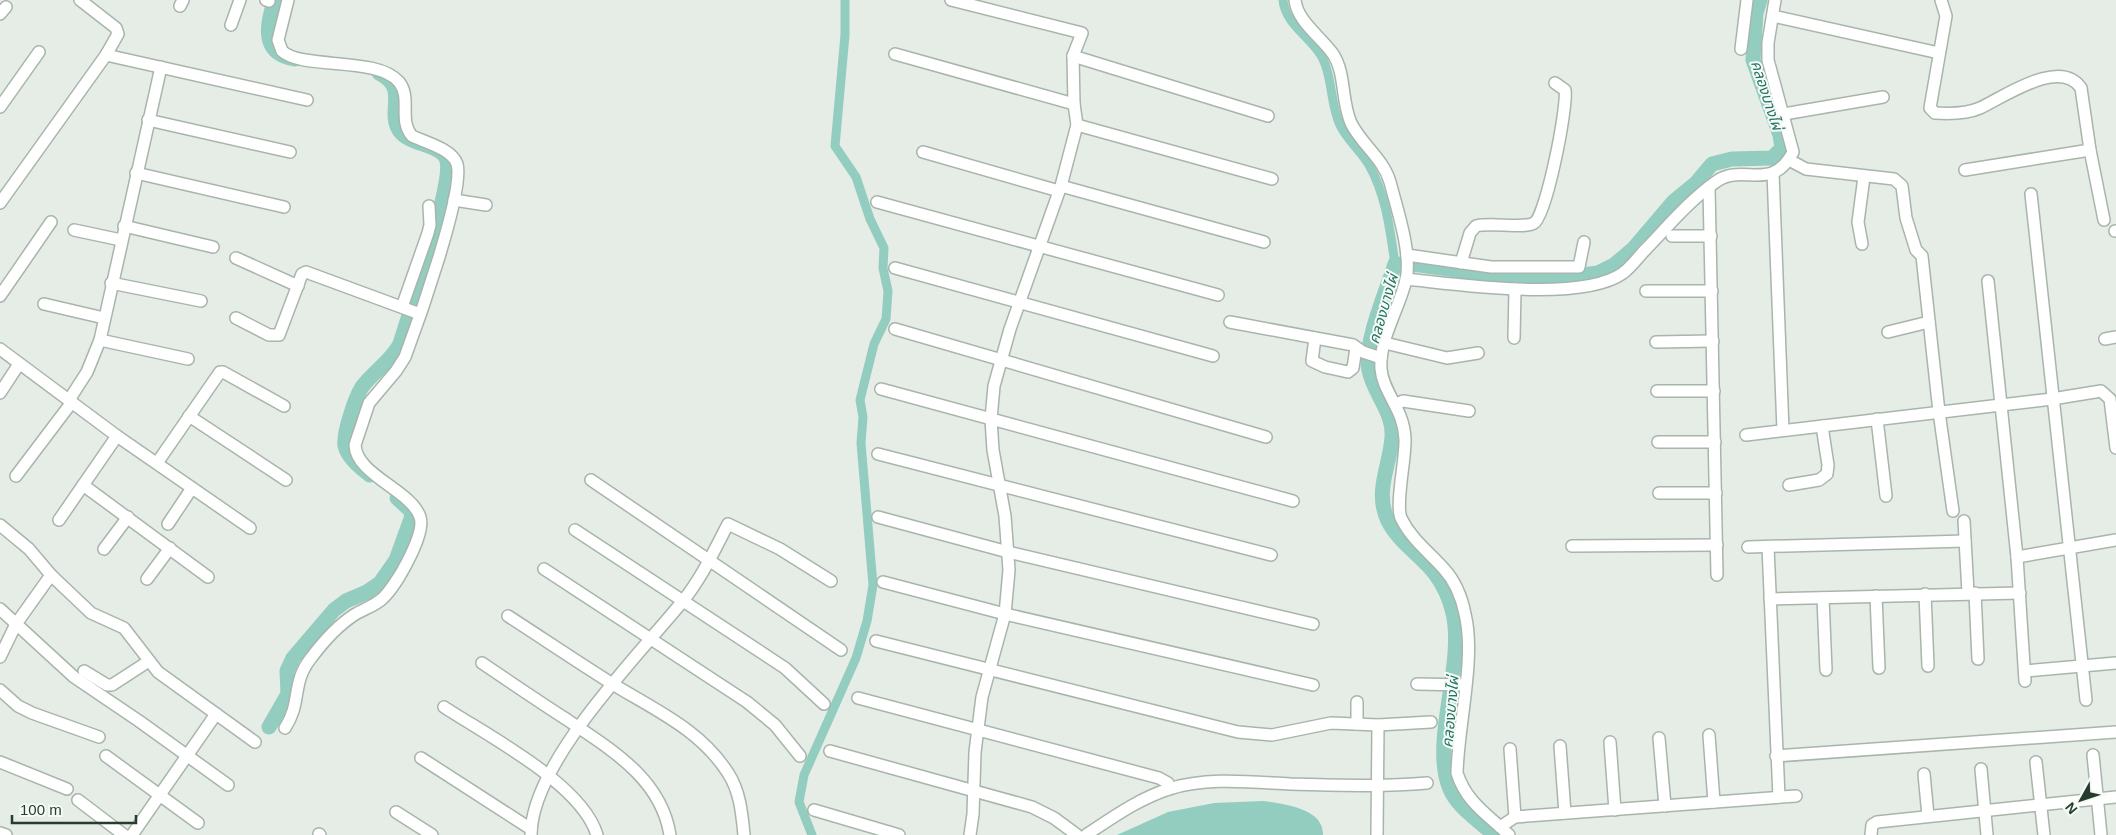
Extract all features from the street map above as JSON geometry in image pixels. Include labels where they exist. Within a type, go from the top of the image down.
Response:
[{"type":"street","points":[[0,203],[106,55],[118,34],[117,29],[80,0]]},
{"type":"street","points":[[231,25],[240,0]]},
{"type":"street","points":[[285,728],[294,715],[296,685],[307,664],[341,624],[381,600],[389,592],[406,565],[420,532],[422,524],[416,509],[362,462],[356,451],[356,445],[369,403],[400,366],[448,228],[458,176],[457,164],[451,155],[412,136],[408,131],[404,117],[405,96],[399,82],[379,71],[294,58],[282,52],[278,40],[288,0]]},
{"type":"street","points":[[952,0],[1082,33],[1073,56],[1074,104],[1077,125],[1060,188],[1020,302],[994,386],[991,419],[993,450],[1008,552],[1005,614],[982,698],[970,835]]},
{"type":"street","points":[[1295,0],[1300,16],[1334,56],[1341,77],[1346,110],[1352,125],[1378,160],[1389,180],[1407,257],[1406,276],[1385,343]]},
{"type":"street","points":[[1741,48],[1747,0]]},
{"type":"street","points":[[1406,276],[1515,289],[1550,290],[1604,282],[1623,273],[1682,211],[1720,179],[1773,173],[1784,167],[1793,152],[1768,60],[1768,43],[1776,0]]},
{"type":"street","points":[[1940,0],[1946,16],[1930,108],[1935,113],[1962,113],[1980,108],[2017,87],[2035,81],[2067,76],[2075,79],[2081,88],[2090,150],[2104,220]]},
{"type":"street","points":[[1773,16],[1939,54]]},
{"type":"street","points":[[0,107],[39,52]]},
{"type":"street","points":[[895,54],[1074,104]]},
{"type":"street","points":[[106,55],[306,100]]},
{"type":"street","points":[[1073,56],[1268,116]]},
{"type":"street","points":[[16,476],[70,401],[87,372],[100,340],[111,282],[161,67]]},
{"type":"street","points":[[1461,263],[1470,233],[1476,226],[1531,224],[1539,218],[1554,173],[1566,105],[1565,90],[1555,83]]},
{"type":"street","points":[[1784,114],[1883,97]]},
{"type":"street","points":[[148,120],[290,152]]},
{"type":"street","points":[[1077,125],[1272,179]]},
{"type":"street","points":[[1965,170],[2090,150]]},
{"type":"street","points":[[923,152],[1264,242]]},
{"type":"street","points":[[1789,160],[1806,168],[1894,180],[1902,186],[1906,218],[1916,250],[1922,256],[1939,412],[1953,511]]},
{"type":"street","points":[[136,173],[284,207]]},
{"type":"street","points":[[1773,173],[1783,430]]},
{"type":"street","points":[[1862,244],[1858,222],[1864,177]]},
{"type":"street","points":[[1709,187],[1717,575]]},
{"type":"street","points":[[2031,194],[2086,700]]},
{"type":"street","points":[[454,200],[486,205]]},
{"type":"street","points":[[877,202],[1218,296]]},
{"type":"street","points":[[402,307],[430,225],[429,206]]},
{"type":"street","points":[[0,296],[51,222]]},
{"type":"street","points":[[124,226],[213,247]]},
{"type":"street","points":[[74,230],[121,240]]},
{"type":"street","points":[[1672,236],[1711,236]]},
{"type":"street","points":[[1407,257],[1491,267],[1579,267],[1584,242]]},
{"type":"street","points":[[236,258],[298,286]]},
{"type":"street","points":[[895,268],[1213,356]]},
{"type":"street","points":[[236,318],[269,335],[279,335],[302,274],[309,273],[417,313]]},
{"type":"street","points":[[1988,281],[2017,557],[2025,676],[2116,662]]},
{"type":"street","points":[[111,282],[201,301]]},
{"type":"street","points":[[1514,338],[1515,289]]},
{"type":"street","points":[[1646,291],[1712,291]]},
{"type":"street","points":[[44,304],[104,318]]},
{"type":"street","points":[[1230,322],[1353,345],[1367,353],[1381,372],[1404,423],[1405,442],[1399,513],[1412,536],[1446,570],[1457,590],[1465,613],[1470,638],[1463,684],[1457,773],[1462,788],[1471,801],[1509,835]]},
{"type":"street","points":[[1888,332],[1929,322]]},
{"type":"street","points":[[895,329],[1266,437]]},
{"type":"street","points":[[1315,338],[1312,361],[1324,367],[1348,372],[1367,353],[1385,343],[1447,358],[1478,353]]},
{"type":"street","points":[[100,340],[188,360]]},
{"type":"street","points":[[1656,342],[1713,342]]},
{"type":"street","points":[[0,349],[117,436],[250,528]]},
{"type":"street","points":[[0,393],[19,364]]},
{"type":"street","points":[[157,464],[217,374],[223,372],[284,406]]},
{"type":"street","points":[[881,389],[1292,501]]},
{"type":"street","points":[[1657,391],[1714,391]]},
{"type":"street","points":[[1746,435],[2101,392],[2110,399],[2116,448]]},
{"type":"street","points":[[1396,404],[1403,402],[1469,411]]},
{"type":"street","points":[[189,416],[286,480]]},
{"type":"street","points":[[1877,419],[1886,496]]},
{"type":"street","points":[[1789,485],[1820,480],[1827,474],[1828,465],[1822,426]]},
{"type":"street","points":[[59,520],[117,436]]},
{"type":"street","points":[[1658,442],[1715,442]]},
{"type":"street","points":[[878,454],[1271,555]]},
{"type":"street","points":[[591,480],[841,650]]},
{"type":"street","points":[[83,485],[208,577]]},
{"type":"street","points":[[168,524],[192,488]]},
{"type":"street","points":[[1659,493],[1716,493]]},
{"type":"street","points":[[104,549],[128,517]]},
{"type":"street","points":[[878,517],[1008,552],[1313,624]]},
{"type":"street","points":[[1964,521],[1978,659]]},
{"type":"street","points":[[421,758],[531,832],[539,798],[549,776],[578,728],[612,683],[683,601],[709,560],[728,524],[780,549],[831,581]]},
{"type":"street","points":[[0,525],[30,549],[52,576],[92,613],[124,628],[148,661],[172,683],[255,742]]},
{"type":"street","points":[[575,530],[785,668],[824,704]]},
{"type":"street","points":[[2017,557],[2116,540]]},
{"type":"street","points":[[1748,547],[1965,541]]},
{"type":"street","points":[[1572,546],[1717,545]]},
{"type":"street","points":[[1768,547],[1779,797]]},
{"type":"street","points":[[147,579],[170,548]]},
{"type":"street","points":[[544,568],[747,702],[774,725],[800,756]]},
{"type":"street","points":[[0,657],[16,624],[52,576]]},
{"type":"street","points":[[884,582],[1005,614],[1313,685]]},
{"type":"street","points":[[1770,599],[2020,593]]},
{"type":"street","points":[[1925,594],[1928,666]]},
{"type":"street","points":[[1876,596],[1879,668]]},
{"type":"street","points":[[1823,598],[1826,670]]},
{"type":"street","points":[[0,609],[74,677],[228,785]]},
{"type":"street","points":[[508,616],[612,683],[683,725],[708,748],[729,774],[742,805],[744,835]]},
{"type":"street","points":[[876,641],[1238,732],[1272,735],[1331,723],[1378,725],[1432,722]]},
{"type":"street","points":[[84,671],[107,685],[112,685],[148,661]]},
{"type":"street","points":[[482,663],[609,749],[645,780],[660,801],[668,817],[670,835]]},
{"type":"street","points":[[1417,684],[1463,684]]},
{"type":"street","points":[[0,690],[18,706],[32,713],[99,737]]},
{"type":"street","points":[[858,698],[1159,778],[1168,783],[1169,789]]},
{"type":"street","points":[[1357,702],[1357,724]]},
{"type":"street","points":[[444,707],[549,776],[578,802],[590,819],[597,835]]},
{"type":"street","points":[[132,835],[216,714]]},
{"type":"street","points":[[1377,835],[1378,725]]},
{"type":"street","points":[[1776,756],[2116,732]]},
{"type":"street","points":[[1709,735],[1714,802]]},
{"type":"street","points":[[1659,738],[1665,806]]},
{"type":"street","points":[[1610,742],[1615,810]]},
{"type":"street","points":[[1560,746],[1566,813]]},
{"type":"street","points":[[1510,750],[1515,817]]},
{"type":"street","points":[[830,751],[1032,807],[1054,818],[1077,835]]},
{"type":"street","points":[[2092,755],[2101,835]]},
{"type":"street","points":[[106,756],[159,797],[198,823]]},
{"type":"street","points":[[0,762],[68,789]]},
{"type":"street","points":[[2036,762],[2044,835]]},
{"type":"street","points":[[1981,769],[1987,835]]},
{"type":"street","points":[[1924,774],[1928,816]]},
{"type":"street","points":[[1086,835],[1116,814],[1149,797],[1169,789],[1202,782],[1378,787],[1427,783]]},
{"type":"street","points":[[1500,826],[1515,817],[1796,796]]},
{"type":"street","points":[[1872,835],[1872,825],[1877,822],[2116,797]]},
{"type":"street","points":[[78,800],[124,835]]},
{"type":"street","points":[[814,810],[899,835]]},
{"type":"street","points":[[396,812],[432,835]]},
{"type":"street","points":[[0,833],[6,835]]},
{"type":"water","points":[[1263,801],[1291,806],[1310,813],[1322,826],[1323,835],[1117,835],[1168,812],[1214,803]]},
{"type":"waterway","points":[[275,0],[268,28],[271,45],[284,56],[295,59]]},
{"type":"waterway","points":[[812,835],[799,802],[804,775],[856,658],[867,621],[873,585],[861,443],[863,417],[860,400],[874,344],[886,319],[888,291],[883,268],[884,248],[870,219],[856,177],[835,146],[845,35],[845,0]]},
{"type":"waterway","points":[[1283,0],[1289,17],[1313,44],[1323,59],[1340,125],[1346,136],[1366,160],[1375,176],[1386,213],[1395,264]]},
{"type":"waterway","name":"คลองบางไผ่","points":[[1494,835],[1458,802],[1450,789],[1445,770],[1445,727],[1455,656],[1453,613],[1444,588],[1436,575],[1398,536],[1388,521],[1384,510],[1382,499],[1384,479],[1391,448],[1392,428],[1387,411],[1369,370],[1369,346],[1372,332],[1395,264],[1420,265],[1512,278],[1550,279],[1598,273],[1614,265],[1633,249],[1673,202],[1696,183],[1712,164],[1732,159],[1772,158],[1782,148],[1780,135],[1753,60],[1756,13],[1760,0]]},
{"type":"waterway","points":[[370,475],[355,462],[345,446],[348,425],[353,407],[362,387],[392,356],[400,344],[439,216],[447,168],[445,156],[441,152],[409,139],[399,130],[395,115],[396,100],[393,85],[379,73]]},
{"type":"waterway","points":[[269,727],[288,694],[287,671],[293,658],[334,610],[346,601],[367,592],[380,583],[396,560],[412,516],[410,510],[397,498]]}]
